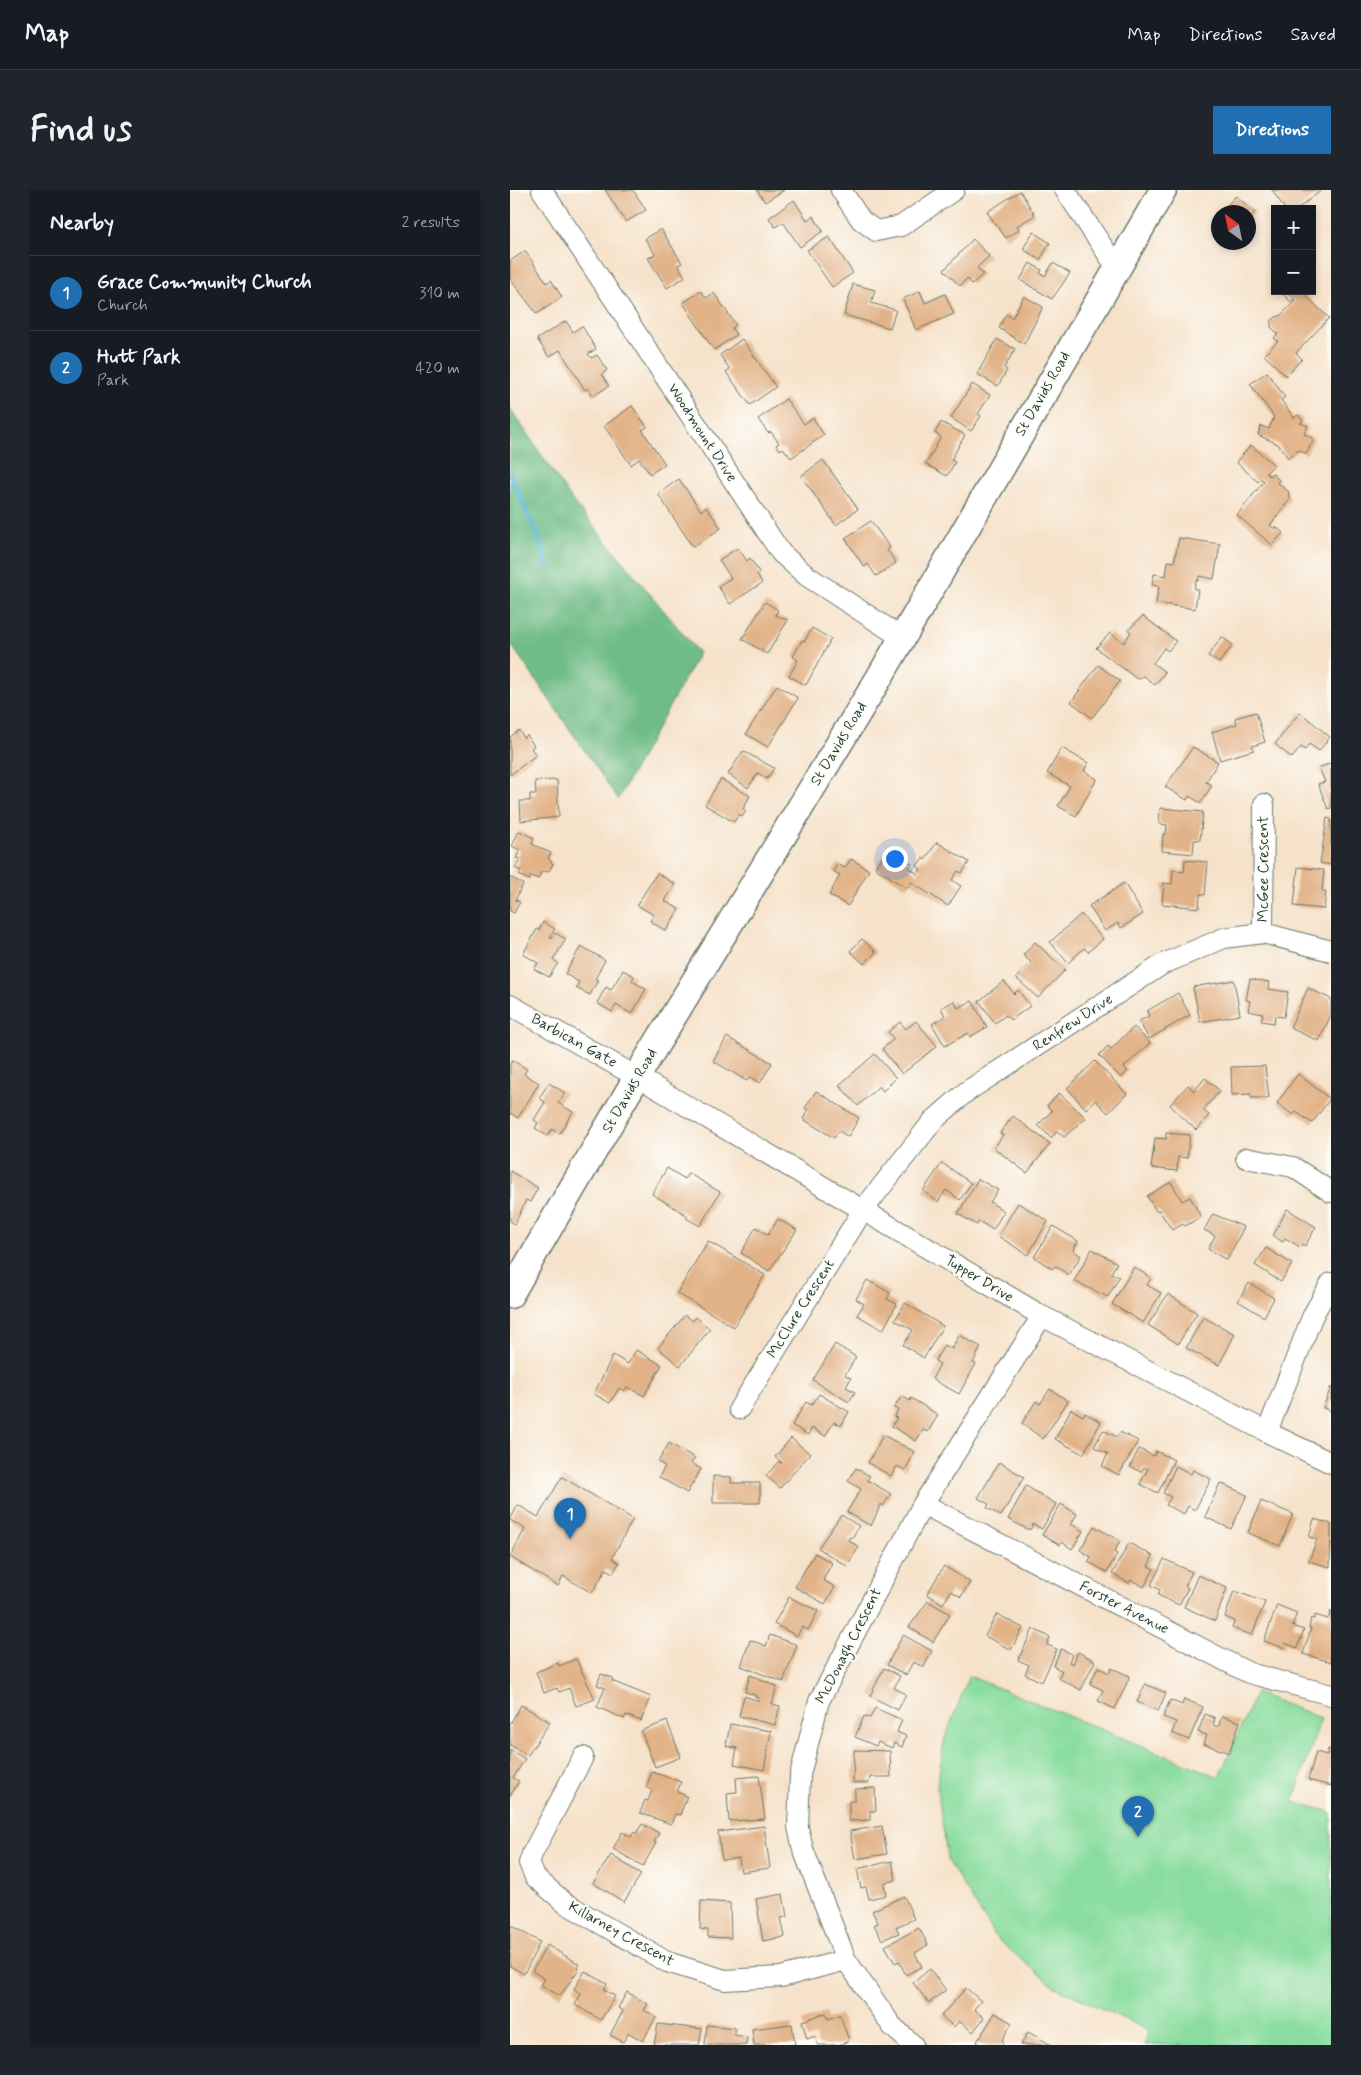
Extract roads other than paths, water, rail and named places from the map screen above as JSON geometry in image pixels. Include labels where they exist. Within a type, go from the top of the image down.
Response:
[{"type":"main road","name":"St Davids Road","points":[[510,1295],[637,1076],[874,687],[901,637],[1163,190]]},
{"type":"street","name":"Woodmount Drive","points":[[542,190],[781,553],[807,576],[901,637]]},
{"type":"street","points":[[841,190],[861,220],[876,231],[902,226],[954,190]]},
{"type":"street","points":[[1065,190],[1117,268]]},
{"type":"street","name":"McGee Crescent","points":[[1263,933],[1264,804]]},
{"type":"street","name":"Renfrew Drive","points":[[863,1210],[932,1121],[966,1092],[1163,964],[1224,938],[1263,933],[1331,951]]},
{"type":"street","name":"Barbican Gate","points":[[510,1005],[637,1076]]},
{"type":"street","name":"Tupper Drive","points":[[637,1076],[1042,1316],[1267,1432],[1331,1462]]},
{"type":"street","points":[[1246,1158],[1293,1167],[1331,1192]]},
{"type":"street","name":"McClure Crescent","points":[[739,1409],[863,1210]]},
{"type":"street","points":[[1267,1432],[1313,1316],[1331,1283]]},
{"type":"street","name":"McDonagh Crescent","points":[[913,2045],[892,2026],[846,1960],[804,1849],[798,1827],[800,1775],[819,1701],[923,1504],[1042,1316]]},
{"type":"street","name":"Forster Avenue","points":[[923,1504],[1249,1673],[1331,1695]]},
{"type":"street","name":"Killarney Crescent","points":[[583,1757],[532,1854],[529,1864],[535,1877],[565,1904],[667,1962],[725,1980],[781,1977],[846,1960]]},
{"type":"waterway","points":[[510,475],[536,531],[548,567]]},
{"type":"place","name":"Grace Community Church","points":[[570,1539]]},
{"type":"place","name":"Hutt Park","points":[[1138,1837]]}]
